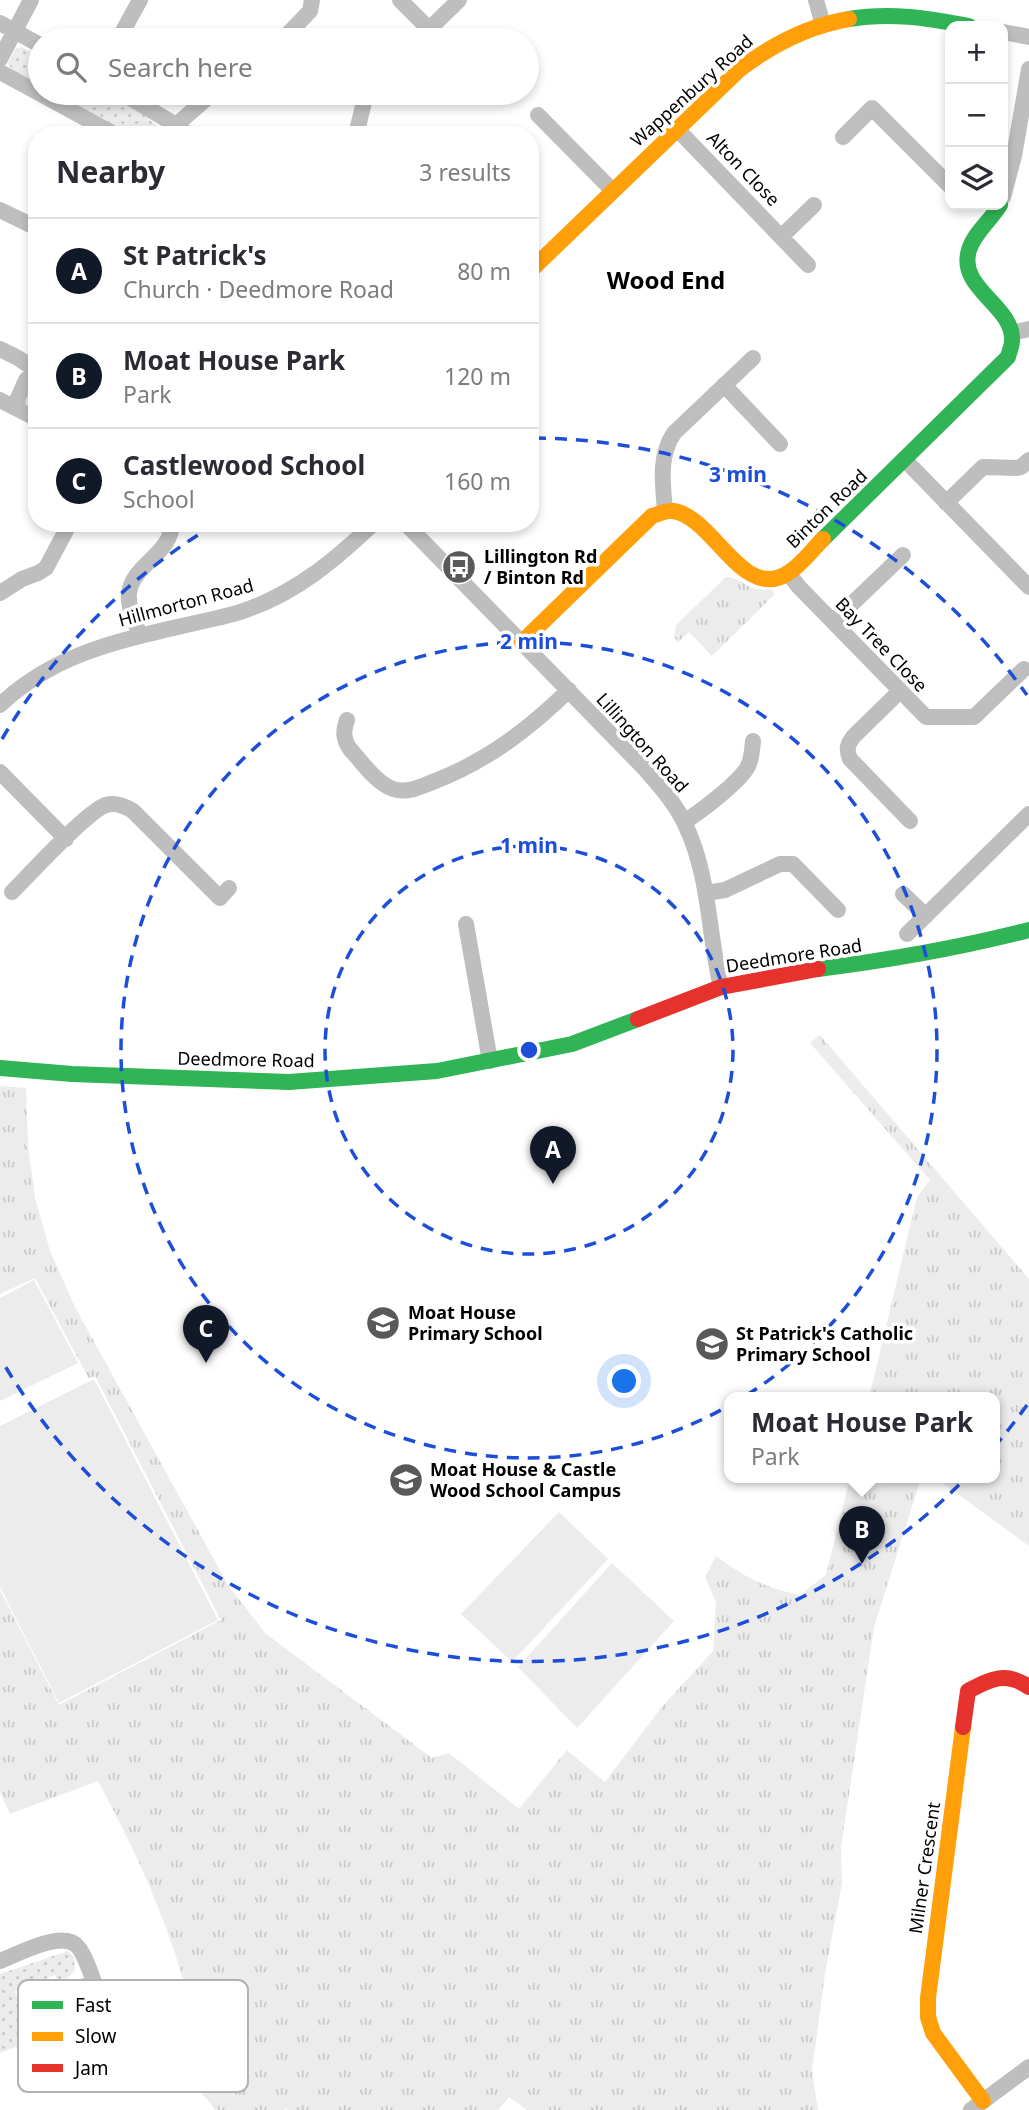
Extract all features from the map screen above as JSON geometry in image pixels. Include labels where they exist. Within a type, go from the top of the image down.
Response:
[{"type":"street","points":[[0,60],[31,0]]},
{"type":"street","points":[[125,28],[140,0]]},
{"type":"street","points":[[294,28],[310,11],[312,0]]},
{"type":"street","points":[[400,0],[419,28]]},
{"type":"street","points":[[431,28],[459,0]]},
{"type":"street","points":[[816,0],[823,25]]},
{"type":"street","name":"Wappenbury Road","points":[[539,262],[756,55],[800,32],[823,25],[883,15],[945,22]]},
{"type":"street","points":[[0,23],[28,38]]},
{"type":"street","points":[[1008,33],[1029,37]]},
{"type":"street","name":"Binton Road","points":[[1008,185],[1022,158],[1029,69]]},
{"type":"street","points":[[0,72],[28,87]]},
{"type":"street","points":[[61,105],[99,126]]},
{"type":"street","points":[[141,105],[176,126]]},
{"type":"street","points":[[185,126],[203,105]]},
{"type":"street","points":[[358,126],[363,105]]},
{"type":"street","points":[[843,137],[872,108],[945,181]]},
{"type":"street","points":[[538,115],[612,190]]},
{"type":"street","name":"Alton Close","points":[[677,129],[808,265]]},
{"type":"street","points":[[781,237],[814,205]]},
{"type":"street","points":[[0,210],[28,224]]},
{"type":"street","name":"Binton Road","points":[[666,511],[694,519],[746,572],[757,577],[774,579],[788,573],[905,460],[1013,349],[1022,331],[971,276],[966,260],[971,244],[994,210]]},
{"type":"street","points":[[0,349],[28,365]]},
{"type":"street","points":[[522,642],[652,516],[666,511],[663,464],[667,444],[674,433],[753,358]]},
{"type":"street","points":[[28,378],[7,404],[28,414]]},
{"type":"street","points":[[724,386],[780,444]]},
{"type":"street","points":[[905,460],[1029,587]]},
{"type":"street","points":[[946,503],[983,467],[1017,468],[1029,460]]},
{"type":"street","points":[[0,593],[46,568],[65,532]]},
{"type":"street","points":[[140,636],[129,594],[136,576],[157,555],[171,532]]},
{"type":"street","name":"Hillmorton Road","points":[[0,705],[29,681],[65,660],[114,642],[246,610],[284,593],[323,569],[364,532]]},
{"type":"street","name":"Lillington Road","points":[[414,532],[656,782],[684,822],[697,853],[706,893],[721,987]]},
{"type":"street","points":[[833,622],[903,555]]},
{"type":"street","name":"Bay Tree Close","points":[[788,573],[926,717],[974,717],[1024,669]]},
{"type":"street","points":[[347,720],[344,734],[350,749],[387,786],[405,791],[455,774],[478,761],[527,728],[569,690]]},
{"type":"street","points":[[900,691],[854,736],[847,744],[846,750],[850,759],[911,821]]},
{"type":"street","points":[[684,822],[699,813],[746,769],[751,759],[753,741]]},
{"type":"street","points":[[0,772],[66,839]]},
{"type":"street","points":[[12,892],[99,808],[111,804],[122,805],[133,811],[220,898],[229,888]]},
{"type":"street","points":[[907,934],[1029,814]]},
{"type":"street","points":[[706,893],[725,890],[786,863],[793,864],[838,910]]},
{"type":"street","points":[[903,894],[926,916]]},
{"type":"street","points":[[466,924],[490,1061]]},
{"type":"street","name":"Deedmore Road","points":[[0,1068],[72,1074],[289,1082],[438,1071],[572,1044],[721,987],[797,972],[946,950],[1029,930]]},
{"type":"street","name":"Milner Crescent","points":[[977,2106],[933,2033],[928,2017],[929,1986],[968,1691],[991,1679],[1006,1676],[1029,1687]]},
{"type":"street","points":[[0,1961],[50,1942],[61,1939],[72,1941],[80,1948],[92,1980]]},
{"type":"street","points":[[977,2106],[1029,2067]]},
{"type":"green space","points":[[22,47],[28,50],[28,79],[12,70],[8,63],[16,48]]},
{"type":"green space","points":[[76,105],[128,105],[157,126],[112,126]]},
{"type":"green space","points":[[28,393],[28,411],[20,407]]},
{"type":"green space","points":[[726,577],[737,579],[756,589],[771,589],[775,594],[712,656],[689,632],[678,642],[674,637],[676,625]]},
{"type":"green space","points":[[820,1035],[1029,1279],[1029,1546],[943,1483],[1000,1483],[1000,1392],[870,1392],[917,1197],[930,1180],[810,1043]]},
{"type":"green space","points":[[0,1086],[26,1088],[28,1145],[35,1198],[50,1251],[75,1307],[228,1585],[265,1633],[432,1758],[449,1753],[519,1809],[567,1750],[605,1782],[661,1708],[713,1651],[716,1602],[705,1577],[716,1556],[755,1581],[800,1595],[826,1575],[849,1483],[919,1483],[874,1627],[841,1847],[842,1883],[825,1974],[812,2071],[818,2110],[527,2110],[509,2097],[498,2110],[216,2110],[202,2092],[248,2092],[248,1980],[183,1980],[146,1878],[98,1781],[10,1814],[0,1792],[0,1590],[59,1705],[221,1620],[95,1376],[89,1379],[35,1278],[0,1294]]},
{"type":"green space","points":[[34,1280],[78,1363],[0,1401],[0,1298]]},
{"type":"green space","points":[[94,1379],[218,1620],[59,1703],[0,1587],[0,1426]]},
{"type":"green space","points":[[559,1512],[608,1559],[512,1662],[461,1614]]},
{"type":"green space","points":[[612,1563],[674,1621],[577,1728],[518,1667]]},
{"type":"green space","points":[[68,1951],[74,1957],[75,1970],[66,1980],[57,1980],[55,1975],[42,1980],[18,1980],[18,1990],[15,1991],[18,1999],[18,2046],[0,2053],[0,1974]]},
{"type":"traffic: fast","points":[[849,19],[879,16],[945,22]]},
{"type":"traffic: fast","points":[[823,539],[1008,357],[1012,343],[1010,328],[971,276],[967,264],[971,244],[996,210]]},
{"type":"traffic: fast","points":[[818,969],[924,953],[1029,930]]},
{"type":"traffic: fast","points":[[0,1068],[72,1074],[289,1082],[437,1071],[572,1044],[638,1019]]},
{"type":"traffic: slow","points":[[539,262],[740,69],[792,37],[819,26],[849,19]]},
{"type":"traffic: slow","points":[[522,642],[652,516],[662,512],[673,511],[688,516],[742,568],[757,577],[772,579],[788,573],[823,539]]},
{"type":"traffic: slow","points":[[963,1727],[928,1998],[928,2017],[933,2033],[983,2101]]},
{"type":"traffic: jam","points":[[638,1019],[721,987],[818,969]]},
{"type":"traffic: jam","points":[[963,1727],[968,1691],[998,1678],[1013,1679],[1029,1687]]},
{"type":"place","name":"Lillington Rd / Binton Rd","points":[[459,567]]},
{"type":"place","name":"St Patrick's","points":[[553,1184]]},
{"type":"place","name":"Moat House Primary School","points":[[383,1323]]},
{"type":"place","name":"St Patrick's Catholic Primary School","points":[[712,1344]]},
{"type":"place","name":"Castlewood School","points":[[206,1363]]},
{"type":"place","name":"Moat House & Castle Wood School Campus","points":[[406,1480]]},
{"type":"place","name":"Moat House Park","points":[[862,1564]]},
{"type":"district","name":"Wood End","points":[[666,281]]}]
